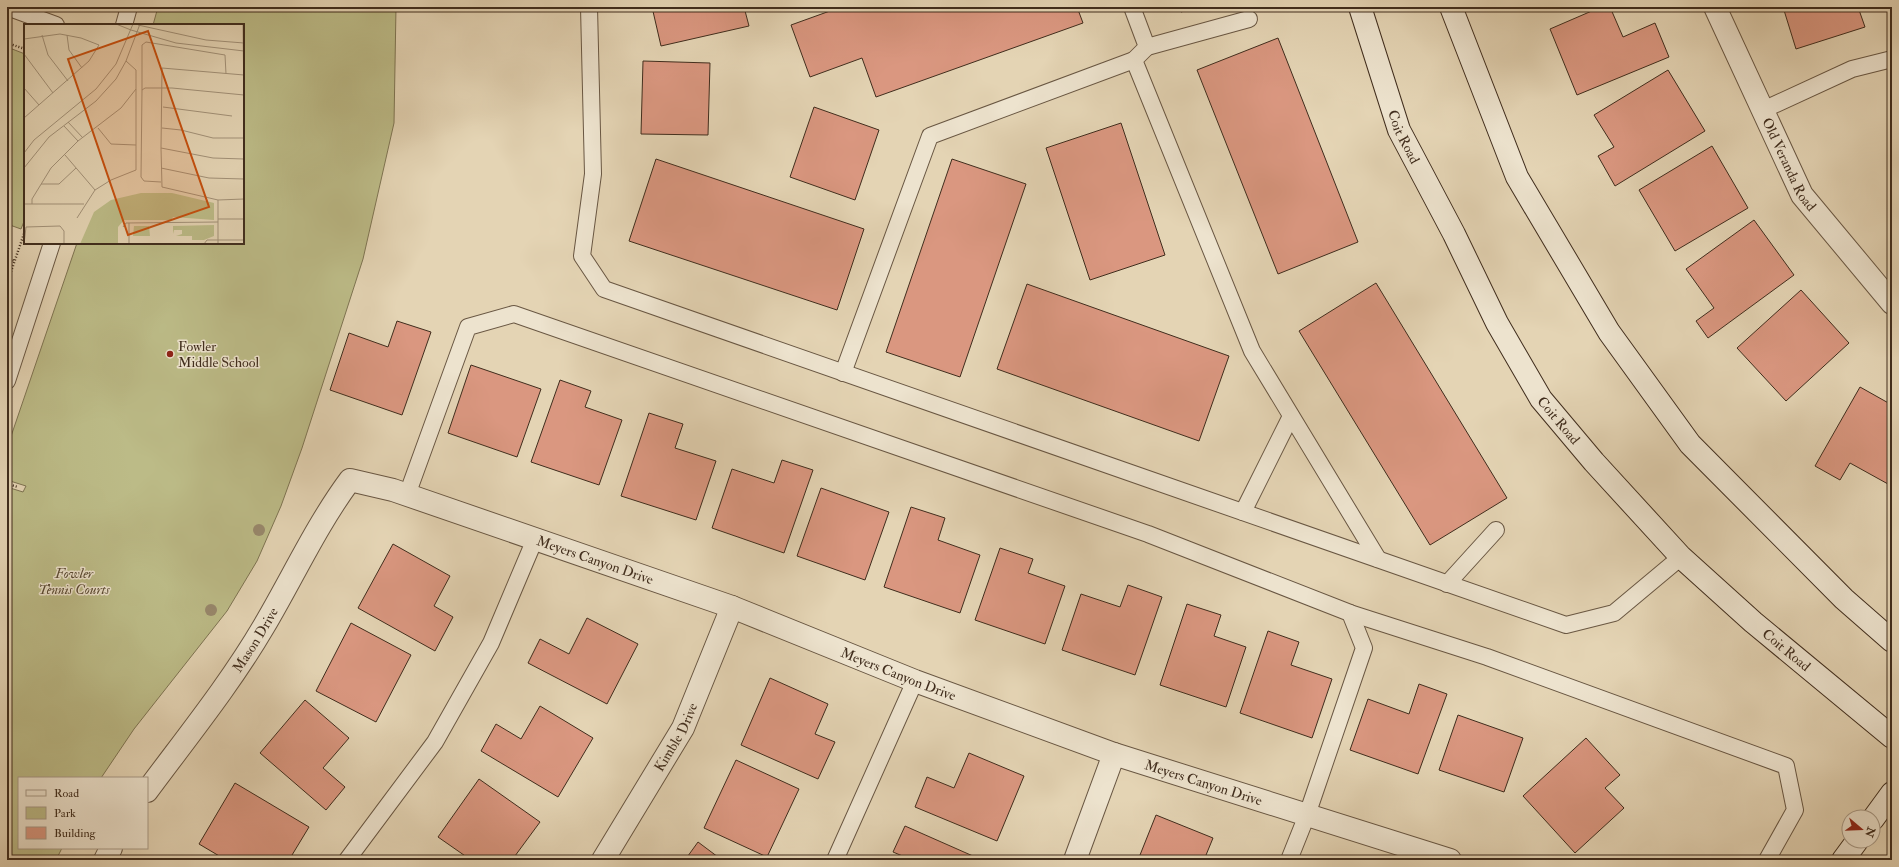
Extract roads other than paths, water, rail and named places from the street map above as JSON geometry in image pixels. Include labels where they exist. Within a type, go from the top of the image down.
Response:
[{"type":"street","name":"Coit Road","points":[[1360,7],[1399,130],[1454,234],[1498,323],[1538,393],[1594,462],[1681,557],[1753,622],[1892,736]]},
{"type":"street","points":[[1451,7],[1517,177],[1609,332],[1690,444],[1844,599],[1892,641]]},
{"type":"street","name":"Old Veranda Road","points":[[1715,7],[1802,195],[1892,303]]},
{"type":"street","name":"Meyers Canyon Drive","points":[[350,480],[407,495],[732,607],[915,681],[1114,754],[1450,860]]},
{"type":"street","name":"Mason Drive","points":[[148,790],[215,701],[264,626],[330,507],[350,480]]},
{"type":"street","name":"Kimble Drive","points":[[603,860],[683,728],[732,607]]},
{"type":"street","points":[[1075,860],[1114,754]]},
{"type":"street","points":[[1880,809],[1892,793]]},
{"type":"street","points":[[105,860],[111,849]]},
{"type":"street","points":[[1843,860],[1851,849]]},
{"type":"lane","points":[[7,7],[53,24]]},
{"type":"lane","points":[[124,24],[129,7]]},
{"type":"lane","points":[[589,7],[593,174],[582,256],[604,289],[1566,625],[1614,613],[1681,557]]},
{"type":"lane","points":[[1132,7],[1147,47]]},
{"type":"lane","points":[[843,372],[930,136],[1134,60],[1147,47],[1250,19]]},
{"type":"lane","points":[[1763,110],[1852,69],[1892,59]]},
{"type":"lane","points":[[1134,60],[1252,351],[1378,559]]},
{"type":"lane","points":[[7,381],[52,244]]},
{"type":"lane","points":[[407,495],[468,327],[514,314],[1148,534],[1350,613],[1487,657],[1786,766],[1795,810],[1767,860]]},
{"type":"lane","points":[[1243,512],[1291,416]]},
{"type":"lane","points":[[1446,584],[1496,530]]},
{"type":"lane","points":[[347,860],[435,742],[491,643],[536,539]]},
{"type":"lane","points":[[1289,860],[1364,648],[1350,613]]},
{"type":"lane","points":[[835,860],[915,681]]},
{"type":"place","name":"Fowler Middle School","points":[[170,354]]},
{"type":"park label","name":"Fowler Tennis Courts","points":[[74,582]]}]
